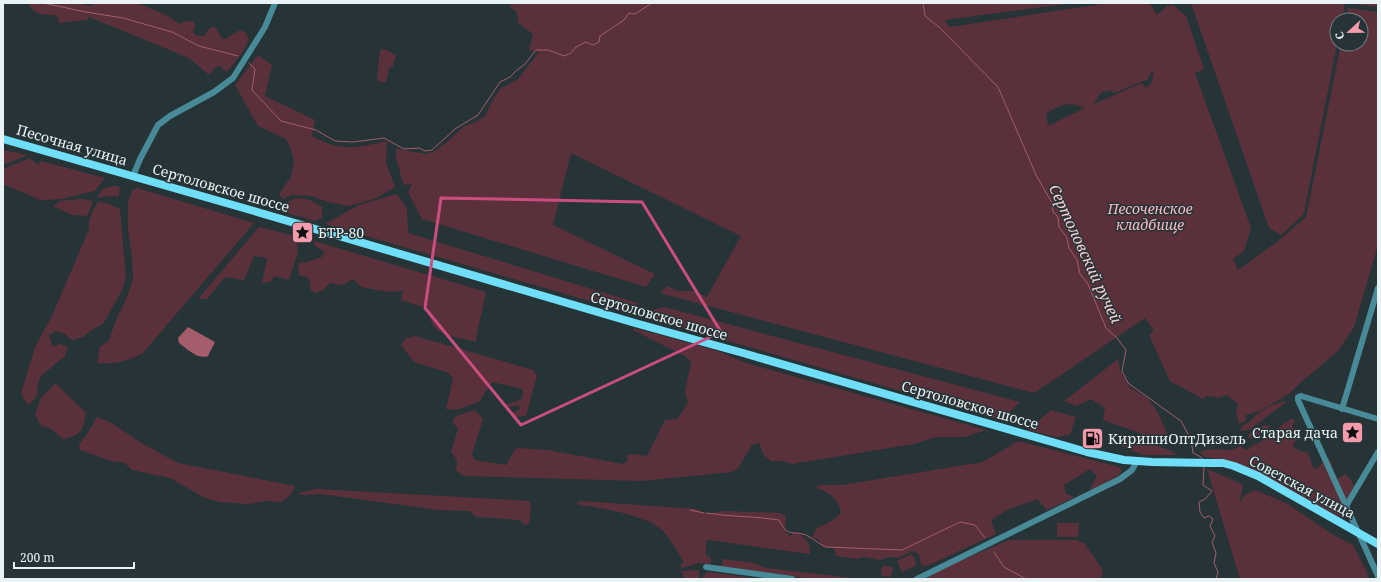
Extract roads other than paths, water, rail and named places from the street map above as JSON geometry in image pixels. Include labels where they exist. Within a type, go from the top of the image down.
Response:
[{"type":"main road","name":"Песочная улица","points":[[3,140],[133,176]]},
{"type":"main road","name":"Сертоловское шоссе","points":[[133,176],[635,323],[1087,452],[1114,459],[1193,462]]},
{"type":"main road","name":"Советская улица","points":[[1193,462],[1210,462],[1234,466],[1258,476],[1378,544]]},
{"type":"street","points":[[133,176],[158,125],[170,116],[214,92],[233,78],[265,27],[275,3]]},
{"type":"street","points":[[1342,408],[1378,288]]},
{"type":"street","points":[[1378,419],[1302,396],[1298,397],[1298,400],[1378,576]]},
{"type":"street","points":[[1346,506],[1378,452]]},
{"type":"street","points":[[918,579],[1120,479],[1132,470],[1137,461]]},
{"type":"street","points":[[706,567],[792,579]]},
{"type":"waterway","name":"Сертоловский ручей","points":[[43,3],[123,18],[172,32],[199,46],[238,56]]},
{"type":"waterway","name":"Сертоловский ручей","points":[[249,63],[255,69],[252,90],[281,121],[316,130],[335,141],[353,142],[384,138],[404,149],[419,148],[425,151],[432,150],[455,129],[478,115],[500,82],[510,77],[525,64],[536,50],[548,50],[564,56],[571,53],[576,47],[586,42],[593,45],[599,42],[600,36],[624,20],[629,13],[635,14],[652,3]]},
{"type":"waterway","name":"Сертоловский ручей","points":[[923,3],[925,16],[939,27],[998,87],[1036,175],[1052,203],[1053,212],[1058,217],[1059,227],[1067,238],[1069,248],[1077,260],[1080,274],[1088,284],[1106,328],[1117,338],[1126,350],[1122,371],[1128,383],[1181,421],[1191,440],[1193,453],[1201,457],[1203,460]]},
{"type":"waterway","name":"Сертоловский ручей","points":[[1204,467],[1203,485],[1212,491],[1205,499],[1199,502],[1200,512],[1204,518],[1209,516],[1213,519],[1210,526],[1215,536],[1212,542],[1216,553],[1214,563],[1218,572],[1216,579]]},
{"type":"waterway","points":[[690,510],[704,513]]},
{"type":"waterway","points":[[706,513],[779,520],[782,526],[788,531],[806,535],[826,547],[902,550],[960,522],[975,525],[985,538]]},
{"type":"waterway","points":[[994,552],[1004,567],[1026,579]]},
{"type":"place","name":"БТР-80","points":[[303,233]]},
{"type":"place","name":"Старая дача","points":[[1353,433]]},
{"type":"place","name":"КиришиОптДизель","points":[[1093,439]]},
{"type":"park label","name":"Песоченское кладбище","points":[[1150,218]]}]
